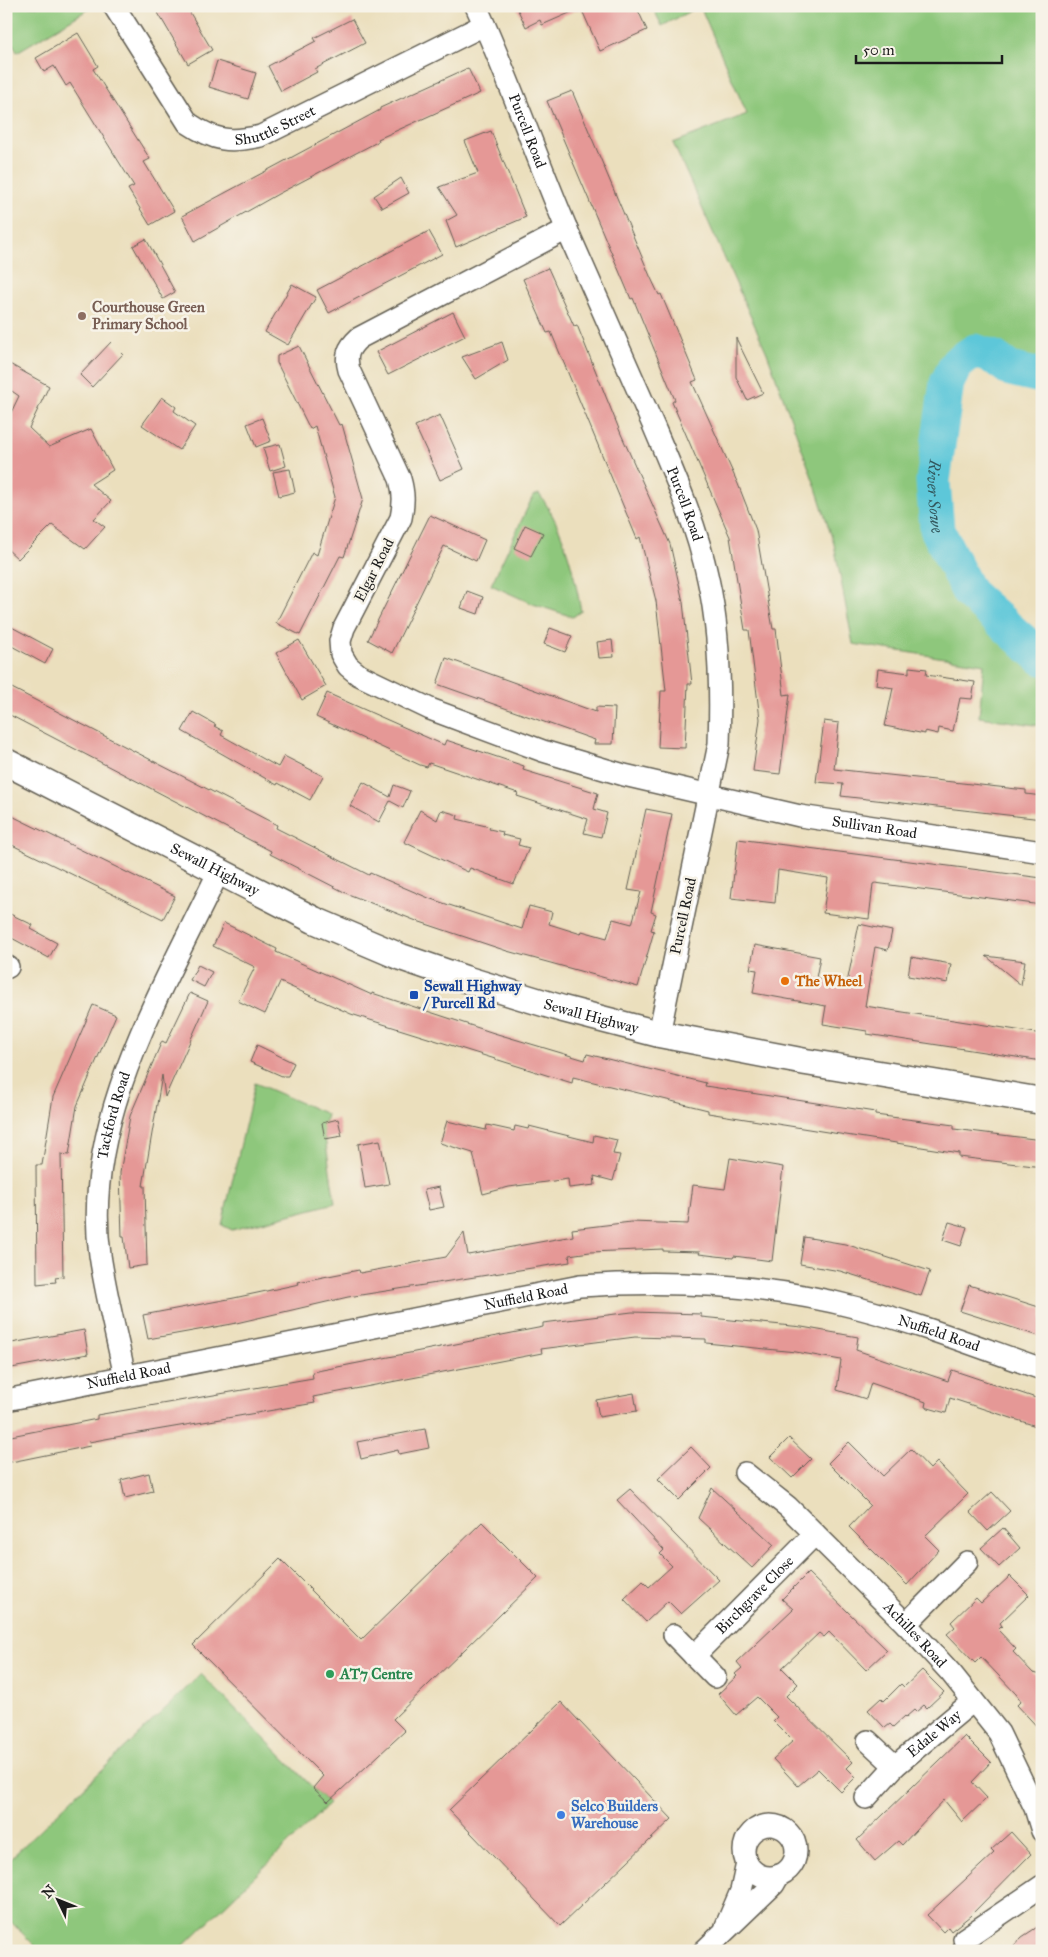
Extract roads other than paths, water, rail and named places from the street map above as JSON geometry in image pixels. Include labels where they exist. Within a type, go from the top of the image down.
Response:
[{"type":"street","name":"Shuttle Street","points":[[114,6],[188,122],[203,133],[219,140],[240,141],[261,136],[484,25]]},
{"type":"street","name":"Purcell Road","points":[[476,6],[503,65],[567,229],[668,460],[692,522],[709,579],[718,652],[719,744],[659,1034]]},
{"type":"street","name":"Elgar Road","points":[[567,229],[359,338],[348,351],[346,359],[349,370],[400,479],[404,492],[404,505],[401,518],[344,628],[340,641],[341,654],[348,666],[359,675],[430,709],[482,730],[624,775],[709,793]]},
{"type":"street","name":"Sewall Highway","points":[[6,762],[314,920],[401,957],[563,1009],[659,1034],[779,1058],[1042,1101]]},
{"type":"street","name":"Sullivan Road","points":[[709,793],[800,816],[1042,852]]},
{"type":"street","name":"Tackford Road","points":[[125,1377],[100,1254],[98,1193],[108,1123],[130,1058],[219,872]]},
{"type":"street","name":"Nuffield Road","points":[[6,1400],[580,1286],[629,1283],[751,1288],[820,1299],[886,1316],[1042,1369]]},
{"type":"street","name":"Achilles Road","points":[[745,1472],[788,1508],[815,1534],[906,1624],[951,1673],[999,1733],[1036,1808],[1042,1831]]},
{"type":"street","name":"Birchgrave Close","points":[[694,1656],[815,1534]]},
{"type":"street","points":[[906,1624],[967,1562]]},
{"type":"street","points":[[674,1635],[715,1677]]},
{"type":"street","name":"Edale Way","points":[[866,1798],[894,1766],[973,1701]]},
{"type":"street","name":"Edale Way","points":[[868,1740],[894,1766]]},
{"type":"street","points":[[704,1951],[723,1933],[769,1889],[779,1875],[792,1866],[796,1850],[793,1839],[780,1827],[765,1825],[749,1835],[744,1849],[747,1863],[741,1891],[723,1933]]},
{"type":"street","points":[[747,1863],[761,1875],[779,1875]]},
{"type":"street","points":[[964,1939],[1042,1886]]},
{"type":"waterway","name":"River Sowe","points":[[1042,373],[1036,375],[1010,369],[995,358],[975,351],[957,363],[947,383],[933,481],[937,529],[969,593],[1042,658]]},
{"type":"place","name":"Courthouse Green Primary School","points":[[82,316]]},
{"type":"place","name":"The Wheel","points":[[785,981]]},
{"type":"place","name":"Sewall Highway / Purcell Rd","points":[[414,995]]},
{"type":"place","name":"AT7 Centre","points":[[330,1674]]},
{"type":"place","name":"Selco Builders Warehouse","points":[[561,1815]]}]
